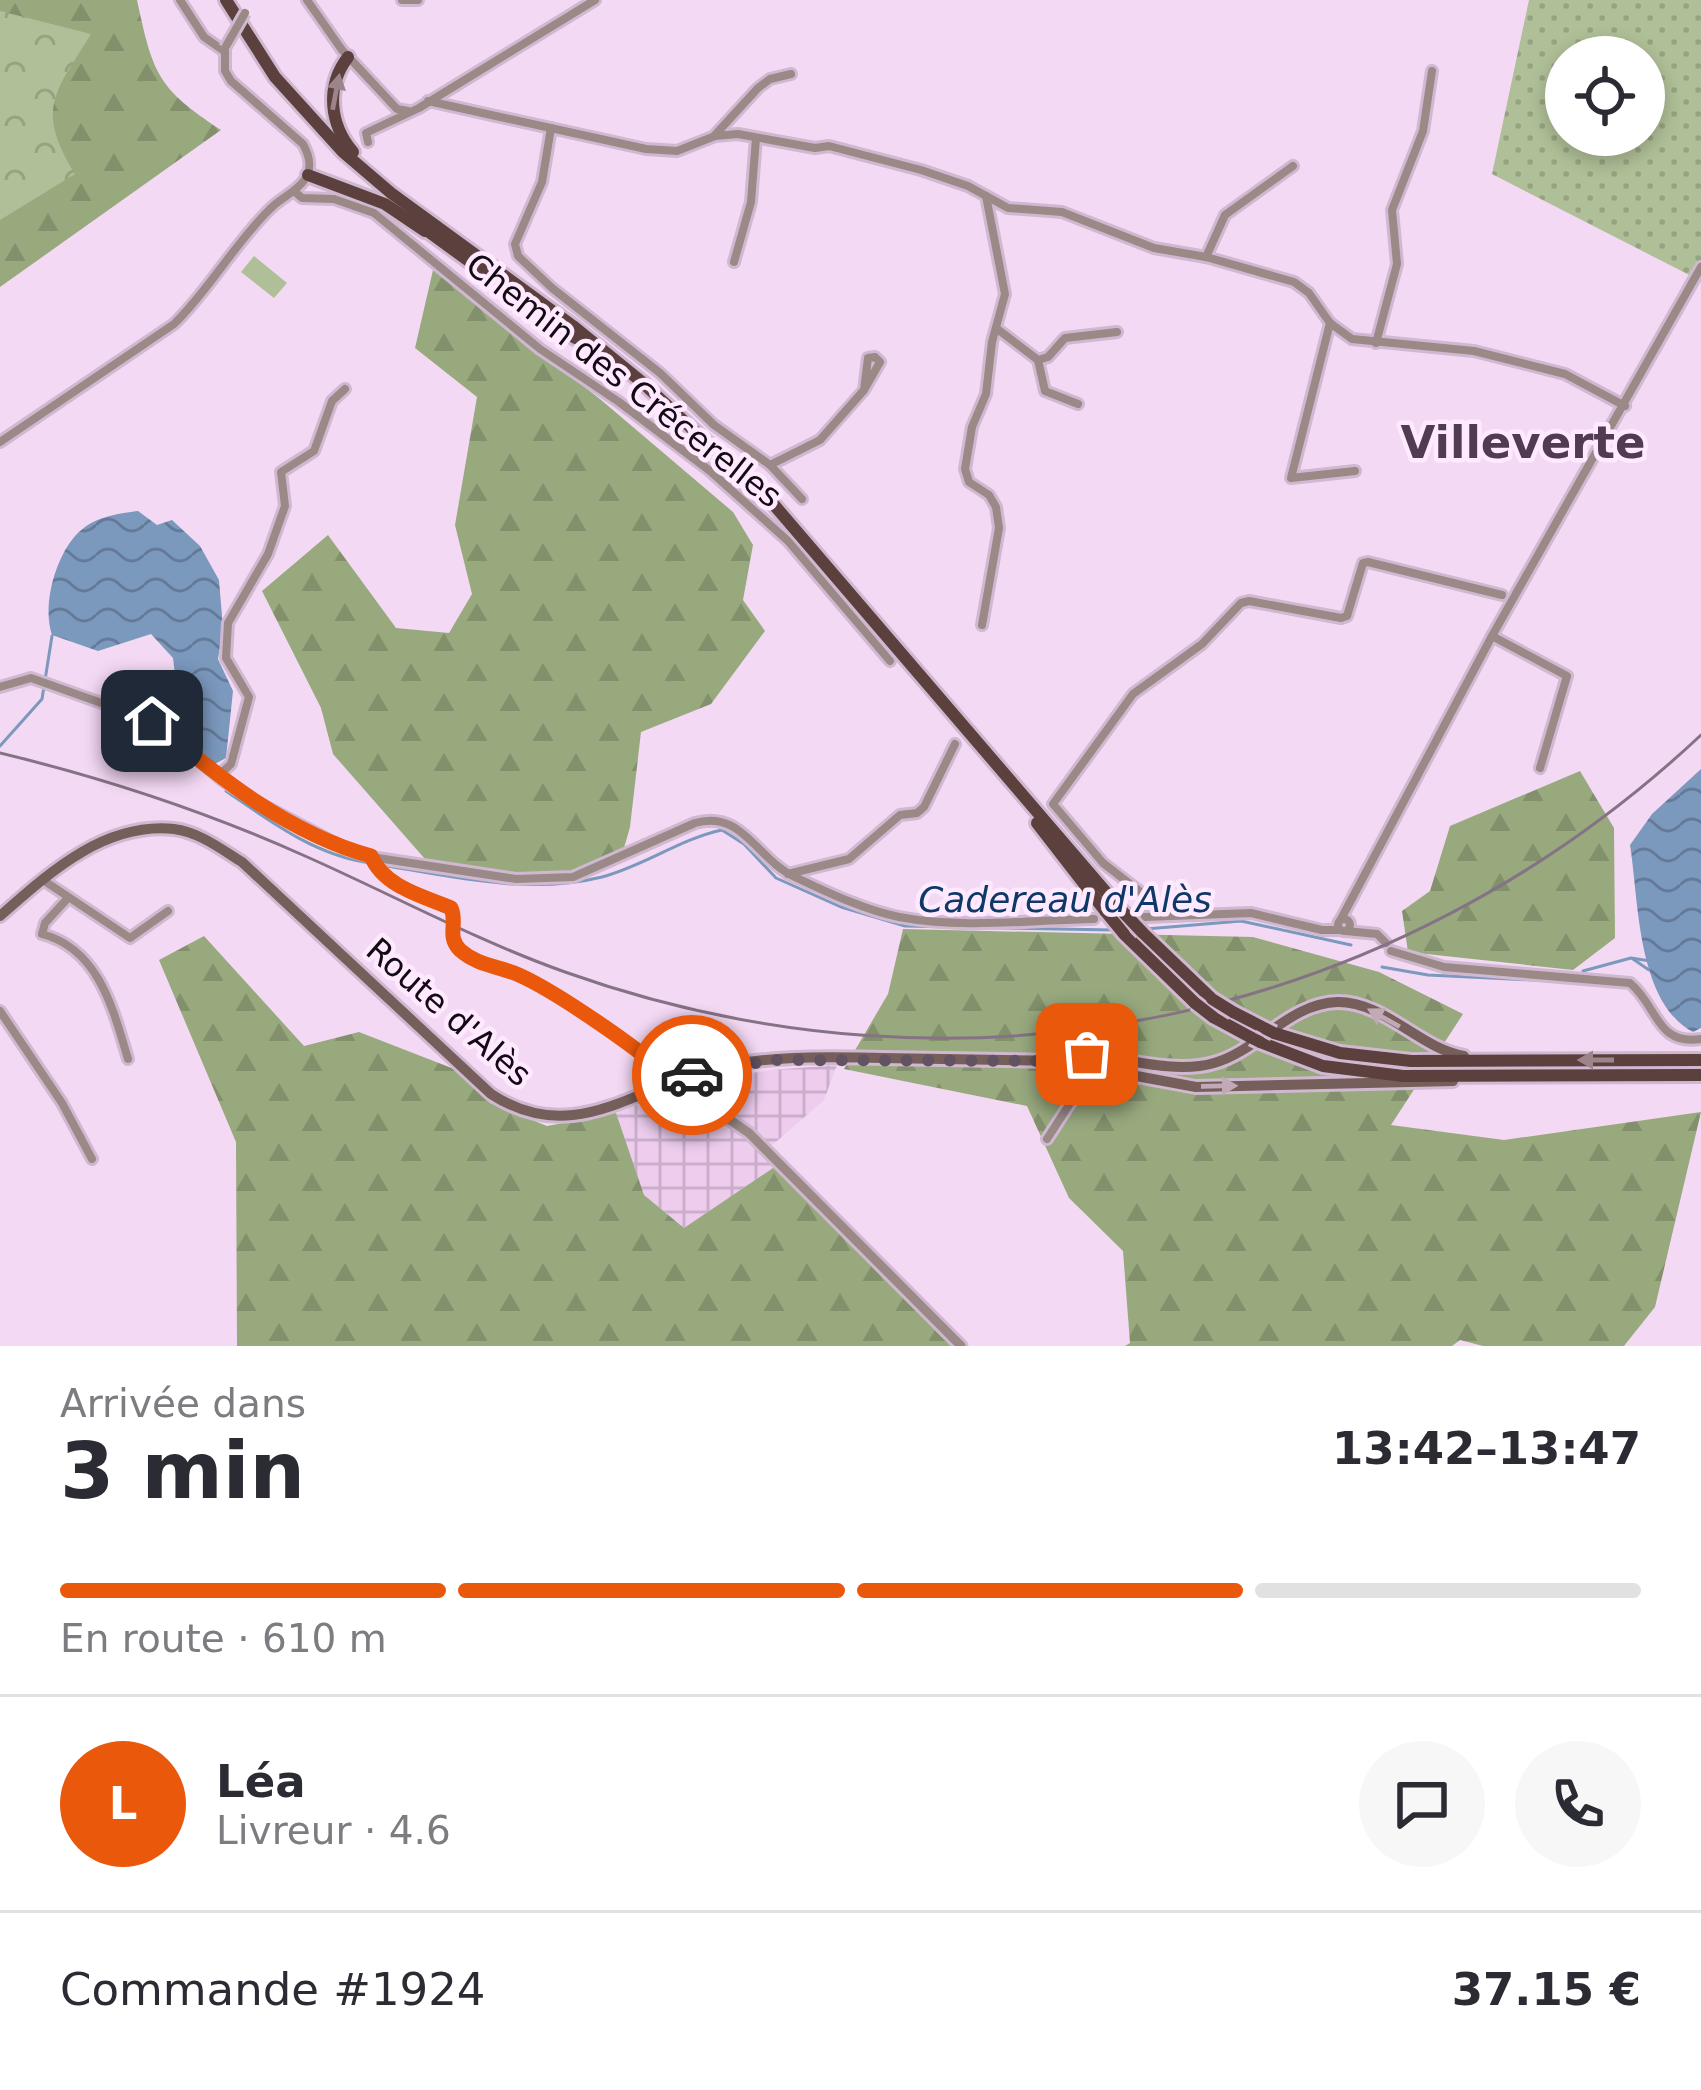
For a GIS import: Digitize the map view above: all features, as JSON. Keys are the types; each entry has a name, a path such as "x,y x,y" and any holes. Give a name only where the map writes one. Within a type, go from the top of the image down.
{"main road":[{"path":"222,0 294,101 343,152 391,193 573,326 721,453 789,521 1123,912 1181,973 1263,1036 1360,1056 1439,1062 1701,1060"},
{"path":"222,0 255,61 305,122 354,171 440,241"},
{"path":"348,57 340,70 333,118 346,145 391,193"},
{"path":"308,175 385,204 655,396"},
{"path":"1006,778 1100,916 1195,1004 1306,1061 1403,1076 1701,1075"},
{"name":"Route d'Alès","path":"0,916 69,859 117,834 174,829 205,838 242,862 491,1094 538,1116 587,1115 672,1080 772,1060 1066,1061 1086,1066"},
{"path":"1086,1066 1218,1063 1309,1009 1336,1002 1368,1008 1444,1051 1491,1061"},
{"path":"1086,1066 1094,1052 1104,1063 1196,1087 1425,1083 1505,1076"}],"street":[{"path":"180,0 204,37 225,50"},
{"path":"0,442 174,324 272,206 308,175 306,149 225,71 225,50 252,0"},
{"path":"307,0 348,57 397,109 409,111"},
{"path":"402,0 418,0"},
{"path":"567,0 574,12"},
{"path":"368,142 365,133 428,101 595,0"},
{"path":"1376,343 1397,264 1392,210 1423,131 1432,71"},
{"path":"715,136 758,88 791,74"},
{"path":"428,101 624,146 676,151 715,136 829,146 921,170 1008,208 1062,212 1154,248 1294,282 1310,293 1330,323 1352,339 1474,351 1522,367 1565,374 1625,406"},
{"path":"550,128 542,182 518,231 518,256 660,373 714,425 770,465 802,499"},
{"path":"734,262 752,202 756,138"},
{"path":"1206,257 1225,214 1293,166"},
{"name":"Chemin des Crécerelles","path":"294,191 302,199 334,199 374,213 540,349 710,471 788,542 890,661"},
{"path":"982,625 999,528 989,495 969,482 964,469 972,427 986,394 1005,294 986,196"},
{"path":"1343,923 1492,636 1701,267"},
{"path":"1330,323 1292,478 1355,471"},
{"path":"996,328 1038,361 1045,391 1078,404"},
{"path":"1038,361 1065,338 1117,332"},
{"path":"218,777 231,764 249,697 226,658 228,622 274,538 285,506 281,472 314,451 332,401 345,389"},
{"path":"770,465 820,440 864,390"},
{"path":"1170,916 1103,863 1053,806 1054,798 1133,694 1202,644 1241,603 1347,616 1363,563 1502,595"},
{"path":"1492,636 1567,676 1540,768"},
{"path":"0,687 31,678 152,721 218,777 255,801 371,856 516,879 573,878 695,823 715,819 739,829 788,874 896,916 950,922 1100,916"},
{"path":"788,874 849,859 900,815 917,813 955,744"},
{"path":"371,856 376,868 397,885 451,908 455,916 451,934 457,948 484,966 519,975 749,1133 961,1346"},
{"path":"44,880 130,938 168,911"},
{"path":"67,898 45,923 42,934 67,943 99,976 128,1059"},
{"path":"1145,917 1251,913 1343,923 1377,934 1389,947 1444,967 1630,983 1645,998 1665,1033 1685,1041 1701,1039"},
{"path":"0,1010 62,1103 92,1159"},
{"path":"1047,1139 1086,1066"}],"shaded area":[{"path":"837,1065 824,1100 769,1148 776,1166 684,1228 644,1195 616,1113 699,1082"}],"green space":[{"path":"0,0 137,0 161,77 183,102 221,130 0,287"},
{"path":"1529,0 1701,0 1701,281 1492,174"},
{"path":"0,11 91,34 54,101 56,133 75,174 0,220"},
{"path":"254,256 287,283 274,298 241,272"},
{"path":"433,270 600,399 733,512 753,545 743,600 765,631 711,704 641,732 624,848 573,873 514,876 425,859 333,754 321,708 262,591 328,535 396,628 449,633 472,594 455,525 477,397 415,348"},
{"path":"1580,771 1614,828 1615,938 1573,970 1408,952 1402,911 1430,891 1450,826"},
{"path":"903,929 1253,937 1379,972 1463,1014 1391,1125 1504,1140 1701,1112 1655,1307 1624,1346 1483,1346 1460,1340 1452,1346 1125,1346 1130,1343 1123,1251 1069,1198 1027,1106 844,1069 888,994"},
{"path":"204,936 304,1046 359,1032 467,1074 490,1103 547,1126 616,1113 644,1195 684,1228 776,1166 954,1346 237,1346 236,1142 159,960"}],"water":[{"path":"138,511 157,525 172,520 200,546 219,580 223,628 218,659 233,691 226,758 213,765 182,732 173,658 151,634 98,651 52,635 50,597 69,545 97,520"},
{"path":"1701,769 1701,1028 1693,1032 1675,1018 1651,975 1630,845 1652,814"}],"waterway":[{"name":"Cadereau d'Alès","path":"0,746 42,699 52,636"},
{"name":"Cadereau d'Alès","path":"226,791 312,845 370,863"},
{"name":"Cadereau d'Alès","path":"382,865 492,882 575,882 617,872 722,830 744,844 776,878 841,907 905,926 1113,930"},
{"name":"Cadereau d'Alès","path":"1146,929 1241,921 1351,945"},
{"name":"Cadereau d'Alès","path":"1583,971 1631,958 1650,961"},
{"name":"Cadereau d'Alès","path":"1633,959 1649,970"},
{"name":"Cadereau d'Alès","path":"1382,967 1428,975 1554,981"}],"railway":[{"path":"0,753 116,785 268,840 565,972 715,1014 867,1036 1018,1036 1167,1015 1311,974 1450,914 1580,834 1701,735"}],"way so far":[{"path":"692,1075 772,1060 1066,1061 1087,1054"}],"district":[{"name":"Villeverte","path":"1523,442"}],"route":[{"path":"152,721 222,780 255,801 348,850 371,856 376,868 397,885 451,908 455,916 451,934 457,948 484,966 519,975 672,1080 692,1075"}]}
